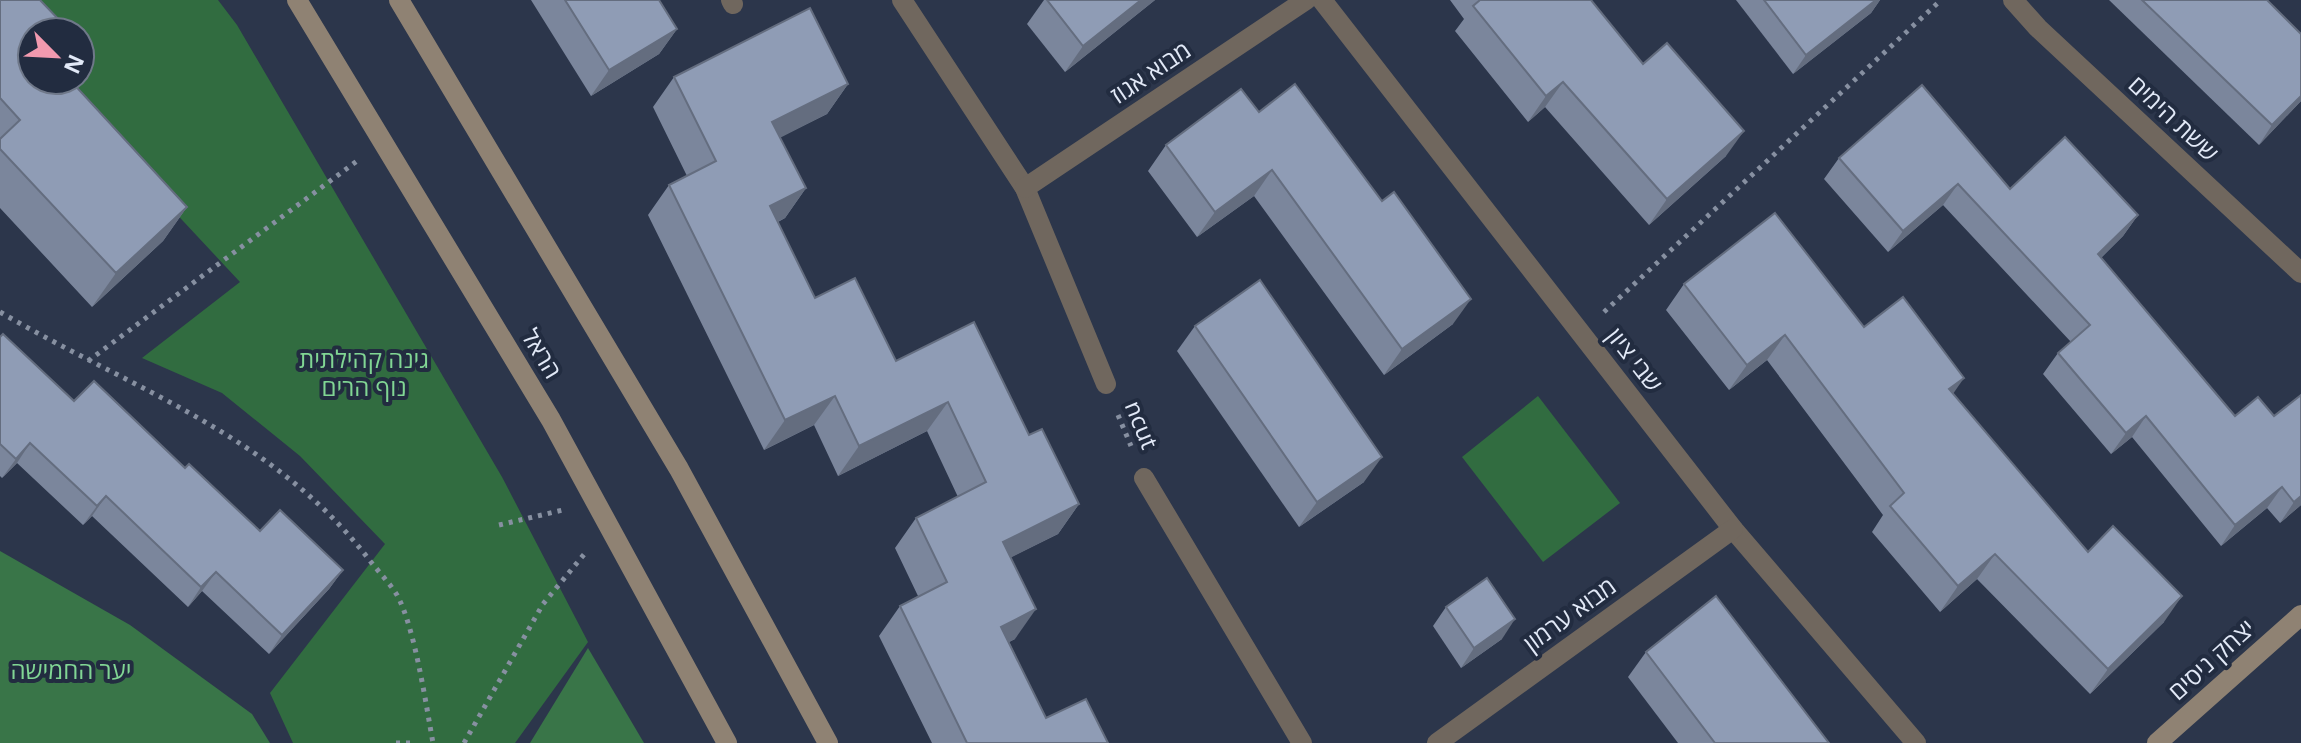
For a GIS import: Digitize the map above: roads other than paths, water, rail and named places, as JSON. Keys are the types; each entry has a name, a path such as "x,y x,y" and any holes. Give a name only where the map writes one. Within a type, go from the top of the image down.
{"main road":[{"name":"הראל","path":"297,0 551,420 727,743"},
{"path":"399,0 679,469 828,743"},
{"name":"יצחק ניסים","path":"2157,743 2301,615"}],"street":[{"path":"902,0 1025,188 1106,384"},
{"name":"מבוא אגוז","path":"1025,188 1306,0"},
{"name":"שבי ציון","path":"1322,0 1733,529 1916,743"},
{"name":"ששת הימים","path":"2013,0 2038,28 2301,273"},
{"path":"1144,478 1302,743"},
{"name":"מבוא ערמון","path":"1437,743 1733,529"}],"park label":[{"name":"גינה קהילתית נוף הרים","path":"364,374"},
{"name":"יער החמישה","path":"71,671"}]}
